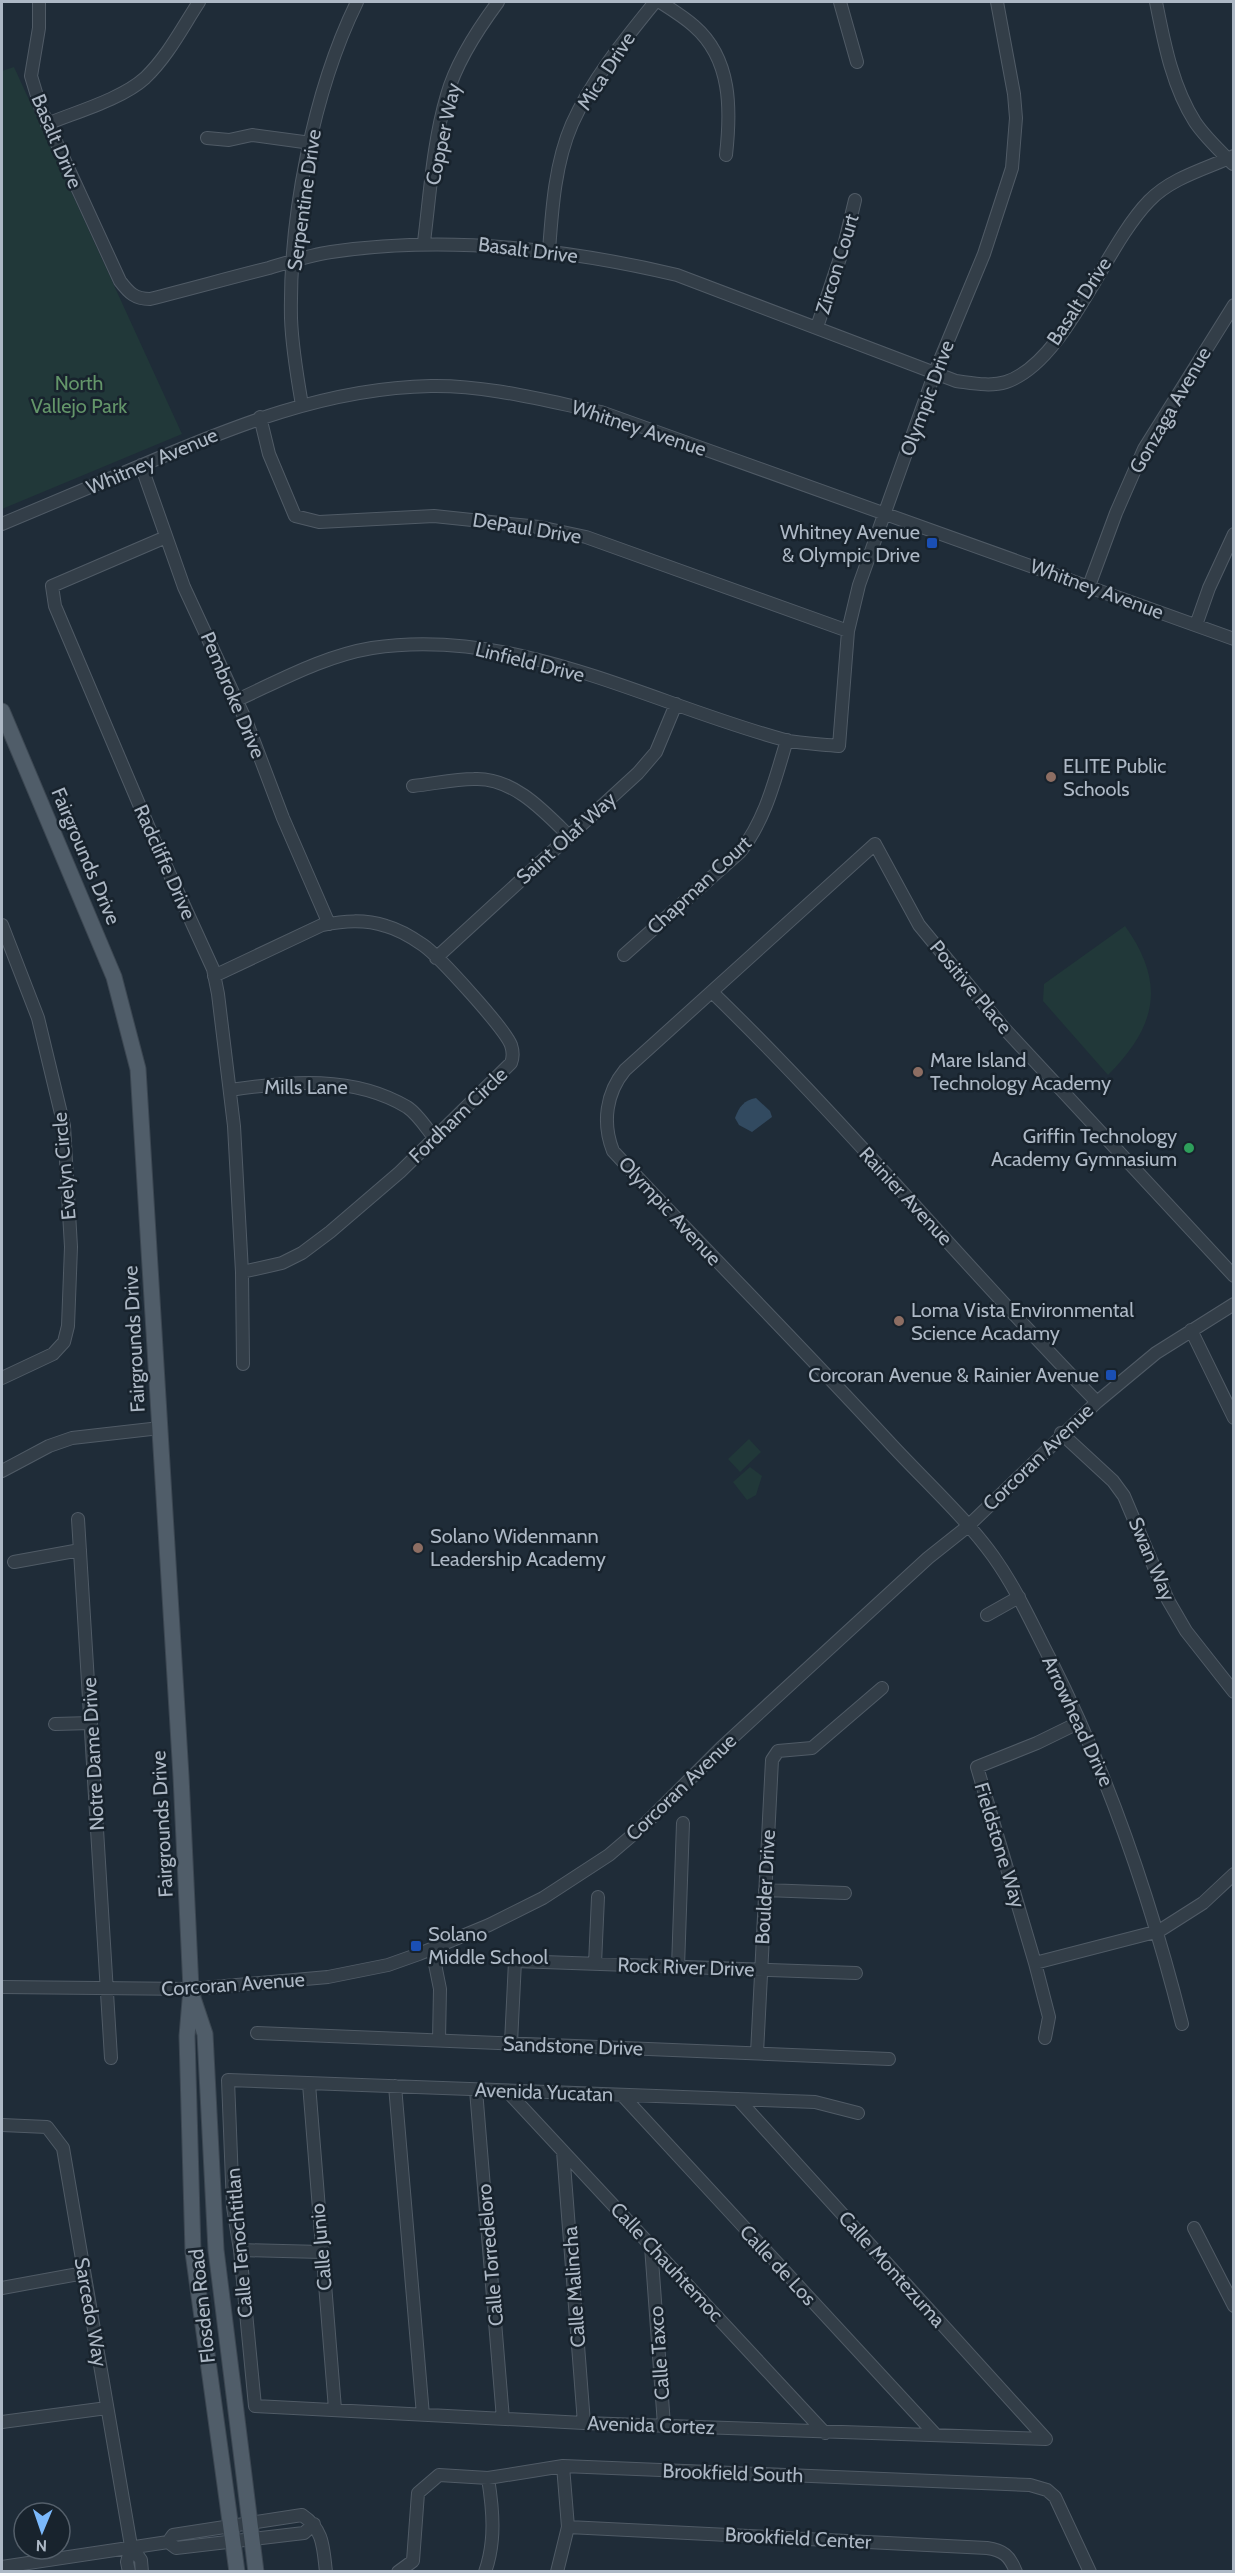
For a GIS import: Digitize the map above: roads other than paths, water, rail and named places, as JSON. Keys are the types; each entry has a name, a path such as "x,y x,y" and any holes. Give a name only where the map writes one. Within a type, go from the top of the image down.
{"main road":[{"name":"Fairgrounds Drive","path":"2,711 114,977 138,1070 181,1776 191,1989 187,2036"},
{"name":"Fairgrounds Drive","path":"191,1989 205,2034"},
{"name":"Flosden Road","path":"205,2034 216,2250 248,2522 256,2571"},
{"name":"Flosden Road","path":"187,2036 193,2252 237,2571"}],"street":[{"name":"Basalt Drive","path":"39,2 39,27 31,76 47,124 120,281 130,295 150,299 328,252 424,242 464,242 549,251 634,265 677,276 818,327 956,381 981,385 1005,382 1029,370 1047,351 1076,312 1126,228 1141,210 1169,184 1232,160"},
{"path":"47,124 111,97 143,80 166,54 199,2"},
{"name":"Serpentine Drive","path":"302,405 292,330 293,261 305,167 324,87 345,26 357,2"},
{"name":"Copper Way","path":"424,242 447,94 461,62 498,2"},
{"path":"657,2 694,26 712,46 723,72 730,112 726,155"},
{"name":"Mica Drive","path":"549,251 559,169 572,125 589,90 657,2"},
{"path":"840,2 857,62"},
{"name":"Olympic Drive","path":"788,740 840,746 848,631 859,585 935,372 984,254 1011,168 1016,118 1014,94 997,2"},
{"path":"1156,2 1167,54 1186,104 1196,123 1232,160"},
{"path":"207,138 229,140 252,135 311,143"},
{"name":"Zircon Court","path":"818,327 844,246 855,200"},
{"name":"Gonzaga Avenue","path":"1089,586 1116,513 1144,449 1233,305"},
{"name":"Whitney Avenue","path":"2,524 260,417 324,398 391,388 433,386 497,391 601,412 1233,639"},
{"name":"DePaul Drive","path":"260,417 269,454 294,516 319,522 434,516 539,527 586,537 848,631"},
{"name":"Pembroke Drive","path":"141,465 184,587 237,700 283,818 329,924"},
{"path":"1196,625 1209,588 1233,534"},
{"name":"Radcliffe Drive","path":"166,537 52,586 59,616 214,976 230,1090 242,1272 243,1364"},
{"name":"Linfield Drive","path":"237,700 323,660 372,648 438,644 472,646 530,657 788,740"},
{"name":"Saint Olaf Way","path":"436,958 638,773 656,752 676,704"},
{"name":"Chapman Court","path":"624,955 740,852 753,836 763,816 788,740"},
{"path":"413,786 476,778 499,782 543,810 568,835"},
{"name":"Olympic Avenue","path":"874,844 713,993 625,1070 614,1084 607,1121 608,1139 613,1151 826,1374 967,1527"},
{"name":"Positive Place","path":"874,844 919,925 1003,1027 1233,1276"},
{"name":"Fordham Circle","path":"214,976 329,924 361,921 388,926 423,945 436,958 501,1027 511,1045 513,1057 504,1071 400,1172 302,1253 282,1263 242,1272"},
{"name":"Evelyn Circle","path":"2,925 38,1018 61,1116 71,1247 68,1326 64,1342 53,1354 2,1378"},
{"name":"Rainier Avenue","path":"713,993 822,1104 872,1161 1072,1377 1097,1401"},
{"name":"Mills Lane","path":"230,1090 302,1083 365,1088 410,1108 435,1139"},
{"name":"Corcoran Avenue","path":"2,1987 191,1989 328,1977 388,1965 432,1949 489,1925 543,1898 609,1855 643,1826 721,1748 928,1558 967,1527 1061,1433 1097,1401 1156,1353 1233,1304"},
{"path":"1191,1330 1233,1418"},
{"path":"2,1471 49,1446 72,1438 160,1428"},
{"name":"Swan Way","path":"1061,1433 1113,1481 1124,1496 1168,1600 1186,1631 1233,1692"},
{"name":"Notre Dame Drive","path":"78,1519 111,2058"},
{"name":"Arrowhead Drive","path":"967,1527 992,1555 1019,1597 1105,1778 1159,1931 1182,2024"},
{"path":"14,1562 80,1550"},
{"path":"987,1615 1019,1597"},
{"name":"Boulder Drive","path":"757,2053 772,1760 778,1751 812,1748 882,1688"},
{"name":"Fieldstone Way","path":"1035,1963 976,1767 1037,1743 1080,1722"},
{"path":"55,1724 91,1723"},
{"path":"678,1967 683,1824"},
{"path":"1044,2038 1049,2017 1035,1963 1159,1931 1203,1902 1233,1874"},
{"path":"765,1890 845,1893"},
{"path":"595,1964 598,1897"},
{"path":"432,1949 440,1989 438,2040"},
{"name":"Rock River Drive","path":"511,2043 515,1961 856,1973"},
{"name":"Sandstone Drive","path":"257,2033 889,2059"},
{"name":"Avenida Yucatan","path":"228,2080 815,2102 858,2113"},
{"name":"Calle Tenochtitlan","path":"228,2080 233,2207 240,2250 255,2406"},
{"name":"Calle Junio","path":"309,2084 334,2409"},
{"path":"395,2086 423,2415"},
{"name":"Calle Torredeloro","path":"476,2090 503,2419"},
{"name":"Calle Chauhtemoc","path":"508,2092 825,2433"},
{"name":"Calle de Los","path":"622,2095 935,2434"},
{"name":"Calle Montezuma","path":"738,2099 1046,2439"},
{"name":"Sarcedo Way","path":"2,2125 47,2127 63,2148 131,2546 129,2571"},
{"name":"Calle Malincha","path":"563,2151 584,2423"},
{"path":"1194,2228 1233,2306"},
{"name":"Calle Taxco","path":"651,2246 664,2425"},
{"path":"240,2250 322,2252"},
{"path":"2,2288 84,2273"},
{"name":"Avenida Cortez","path":"255,2406 584,2423 1046,2439"},
{"path":"2,2422 107,2408"},
{"path":"557,2571 568,2527 563,2466"},
{"name":"Brookfield South","path":"398,2571 413,2561 418,2493 439,2475 488,2478 563,2466 1030,2485 1047,2490 1055,2497 1090,2571"},
{"path":"485,2571 491,2554 493,2512 488,2478"},
{"path":"2,2567 168,2541 173,2535 302,2515 314,2524 321,2539 327,2571"},
{"path":"168,2541 176,2548 251,2540 304,2533 314,2524"},
{"name":"Brookfield Center","path":"568,2527 998,2549 1008,2555 1016,2571"},
{"name":"Sarcedo Way","path":"131,2546 141,2560 142,2571"}],"water":[{"path":"756,1098 770,1111 772,1117 752,1132 739,1125 735,1118 742,1105"}],"place":[{"name":"Whitney Avenue & Olympic Drive","path":"932,543"},
{"name":"ELITE Public Schools","path":"1051,777"},
{"name":"Mare Island Technology Academy","path":"918,1072"},
{"name":"Griffin Technology Academy Gymnasium","path":"1189,1148"},
{"name":"Loma Vista Environmental Science Acadamy","path":"899,1321"},
{"name":"Corcoran Avenue & Rainier Avenue","path":"1111,1375"},
{"name":"Solano Widenmann Leadership Academy","path":"418,1548"},
{"name":"Solano Middle School","path":"416,1946"}],"park label":[{"name":"North Vallejo Park","path":"79,394"}]}
